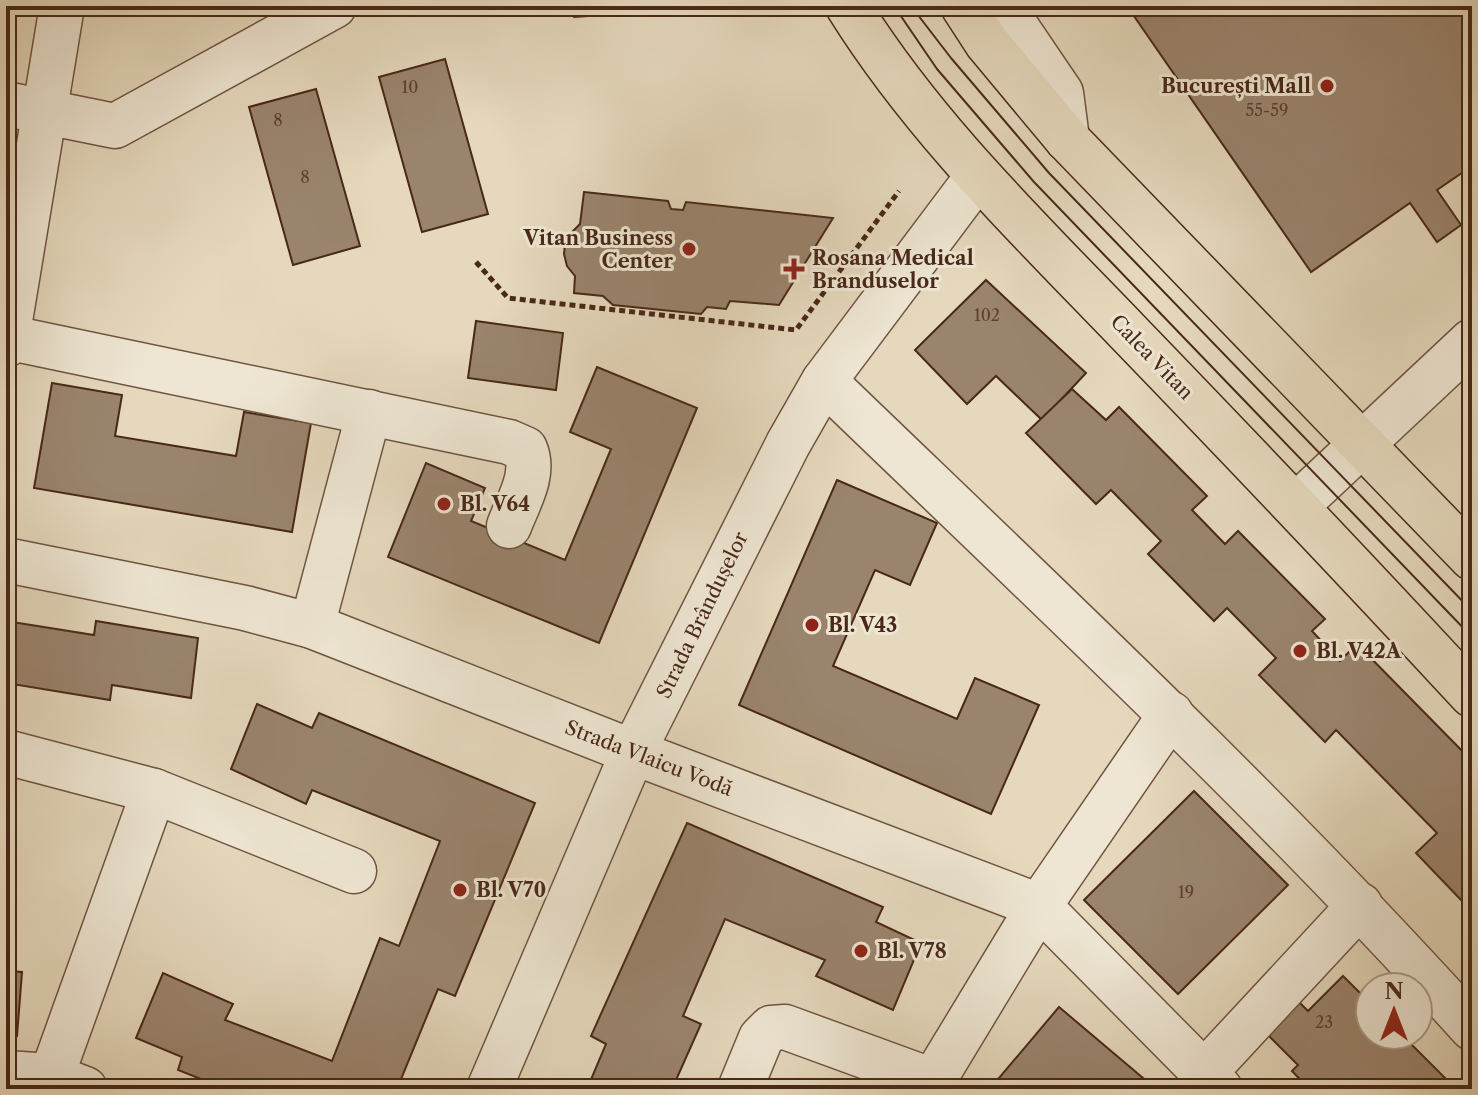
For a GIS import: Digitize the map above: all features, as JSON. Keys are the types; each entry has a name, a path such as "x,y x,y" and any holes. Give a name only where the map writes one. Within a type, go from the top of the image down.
{"main road":[{"name":"Calea Vitan","path":"848,6 915,101 978,176 1296,506 1472,695"},
{"path":"963,6 987,43 1067,139 1472,558"}],"street":[{"path":"62,6 25,108 6,340 509,442 525,449 529,460 529,472 509,526"},
{"path":"25,108 115,126 334,6"},
{"path":"1002,6 1061,93 1067,139"},
{"name":"Strada Brândușelor","path":"489,1089 633,752 788,444 824,381 978,176"},
{"path":"1296,506 1472,341"},
{"path":"824,381 1171,714 1360,905 1472,1028"},
{"path":"312,626 369,412"},
{"name":"Strada Vlaicu Vodă","path":"6,560 245,608 312,626 1039,906 1212,1081"},
{"path":"740,1089 761,1038 771,1028 785,1027 937,1085 1039,906 1171,714"},
{"path":"6,752 154,791 354,871"},
{"path":"6,1073 61,1085 154,791"},
{"path":"1212,1081 1360,905"}],"path":[{"path":"476,262 508,298 796,330 899,191"}],"building":[{"path":"568,6 657,6 660,11 574,17"},
{"name":"București Mall","path":"1127,6 1472,6 1472,166 1437,190 1461,225 1437,242 1410,203 1311,272"},
{"path":"445,59 488,214 422,232 379,77"},
{"path":"316,89 360,246 293,265 249,107"},
{"name":"Vitan Business Center","path":"584,192 668,201 671,209 683,210 686,202 833,218 779,305 730,301 726,309 707,307 701,314 613,305 603,296 574,293 575,276 567,266 565,244 580,224"},
{"path":"986,280 1086,373 1042,420 996,376 967,404 915,350"},
{"path":"476,321 563,333 556,390 468,378"},
{"name":"Bl. V64","path":"597,367 697,408 599,643 388,557 426,463 485,488 471,521 565,560 611,449 570,432"},
{"path":"52,383 122,395 115,436 236,456 244,412 311,423 292,532 34,488"},
{"name":"Bl. V42A","path":"1072,389 1106,420 1119,407 1207,496 1192,510 1225,544 1238,531 1325,619 1312,631 1340,661 1357,644 1472,761 1472,891 1462,901 1416,853 1437,833 1336,730 1325,742 1259,675 1276,658 1227,608 1214,621 1148,554 1161,541 1111,490 1096,504 1026,433"},
{"name":"Bl. V43","path":"837,480 937,523 910,585 875,570 833,666 957,719 975,678 1039,705 991,814 739,705"},
{"path":"6,621 94,635 96,621 198,638 191,698 112,685 110,700 6,683"},
{"name":"Bl. V70","path":"257,704 312,728 319,713 535,803 455,996 438,989 397,1089 226,1089 178,1070 182,1057 136,1038 163,973 233,1004 225,1020 332,1061 380,938 399,946 440,841 312,790 306,804 231,769"},
{"path":"1194,791 1288,885 1178,994 1084,900"},
{"name":"Bl. V78","path":"687,823 883,907 876,922 921,943 893,1010 816,976 825,960 725,919 683,1016 701,1024 672,1089 587,1089 606,1044 591,1036"},
{"path":"6,971 22,972 17,1036 6,1036"},
{"path":"1343,976 1354,987 1354,1051 1418,1051 1456,1089 1309,1089 1292,1071 1298,1065 1267,1034 1299,1002 1308,1011"},
{"path":"1059,1007 1156,1089 1000,1089 994,1084"}],"tram line":[{"path":"894,6 937,69 1034,182 1472,637"},
{"path":"911,6 1049,173 1472,611"}],"place":[{"name":"București Mall","path":"1327,86"},
{"name":"Vitan Business Center","path":"689,249"},
{"name":"Rosana Medical Branduselor","path":"794,269"},
{"name":"Bl. V64","path":"444,504"},
{"name":"Bl. V43","path":"812,625"},
{"name":"Bl. V42A","path":"1300,651"},
{"name":"Bl. V70","path":"460,890"},
{"name":"Bl. V78","path":"861,951"}]}
